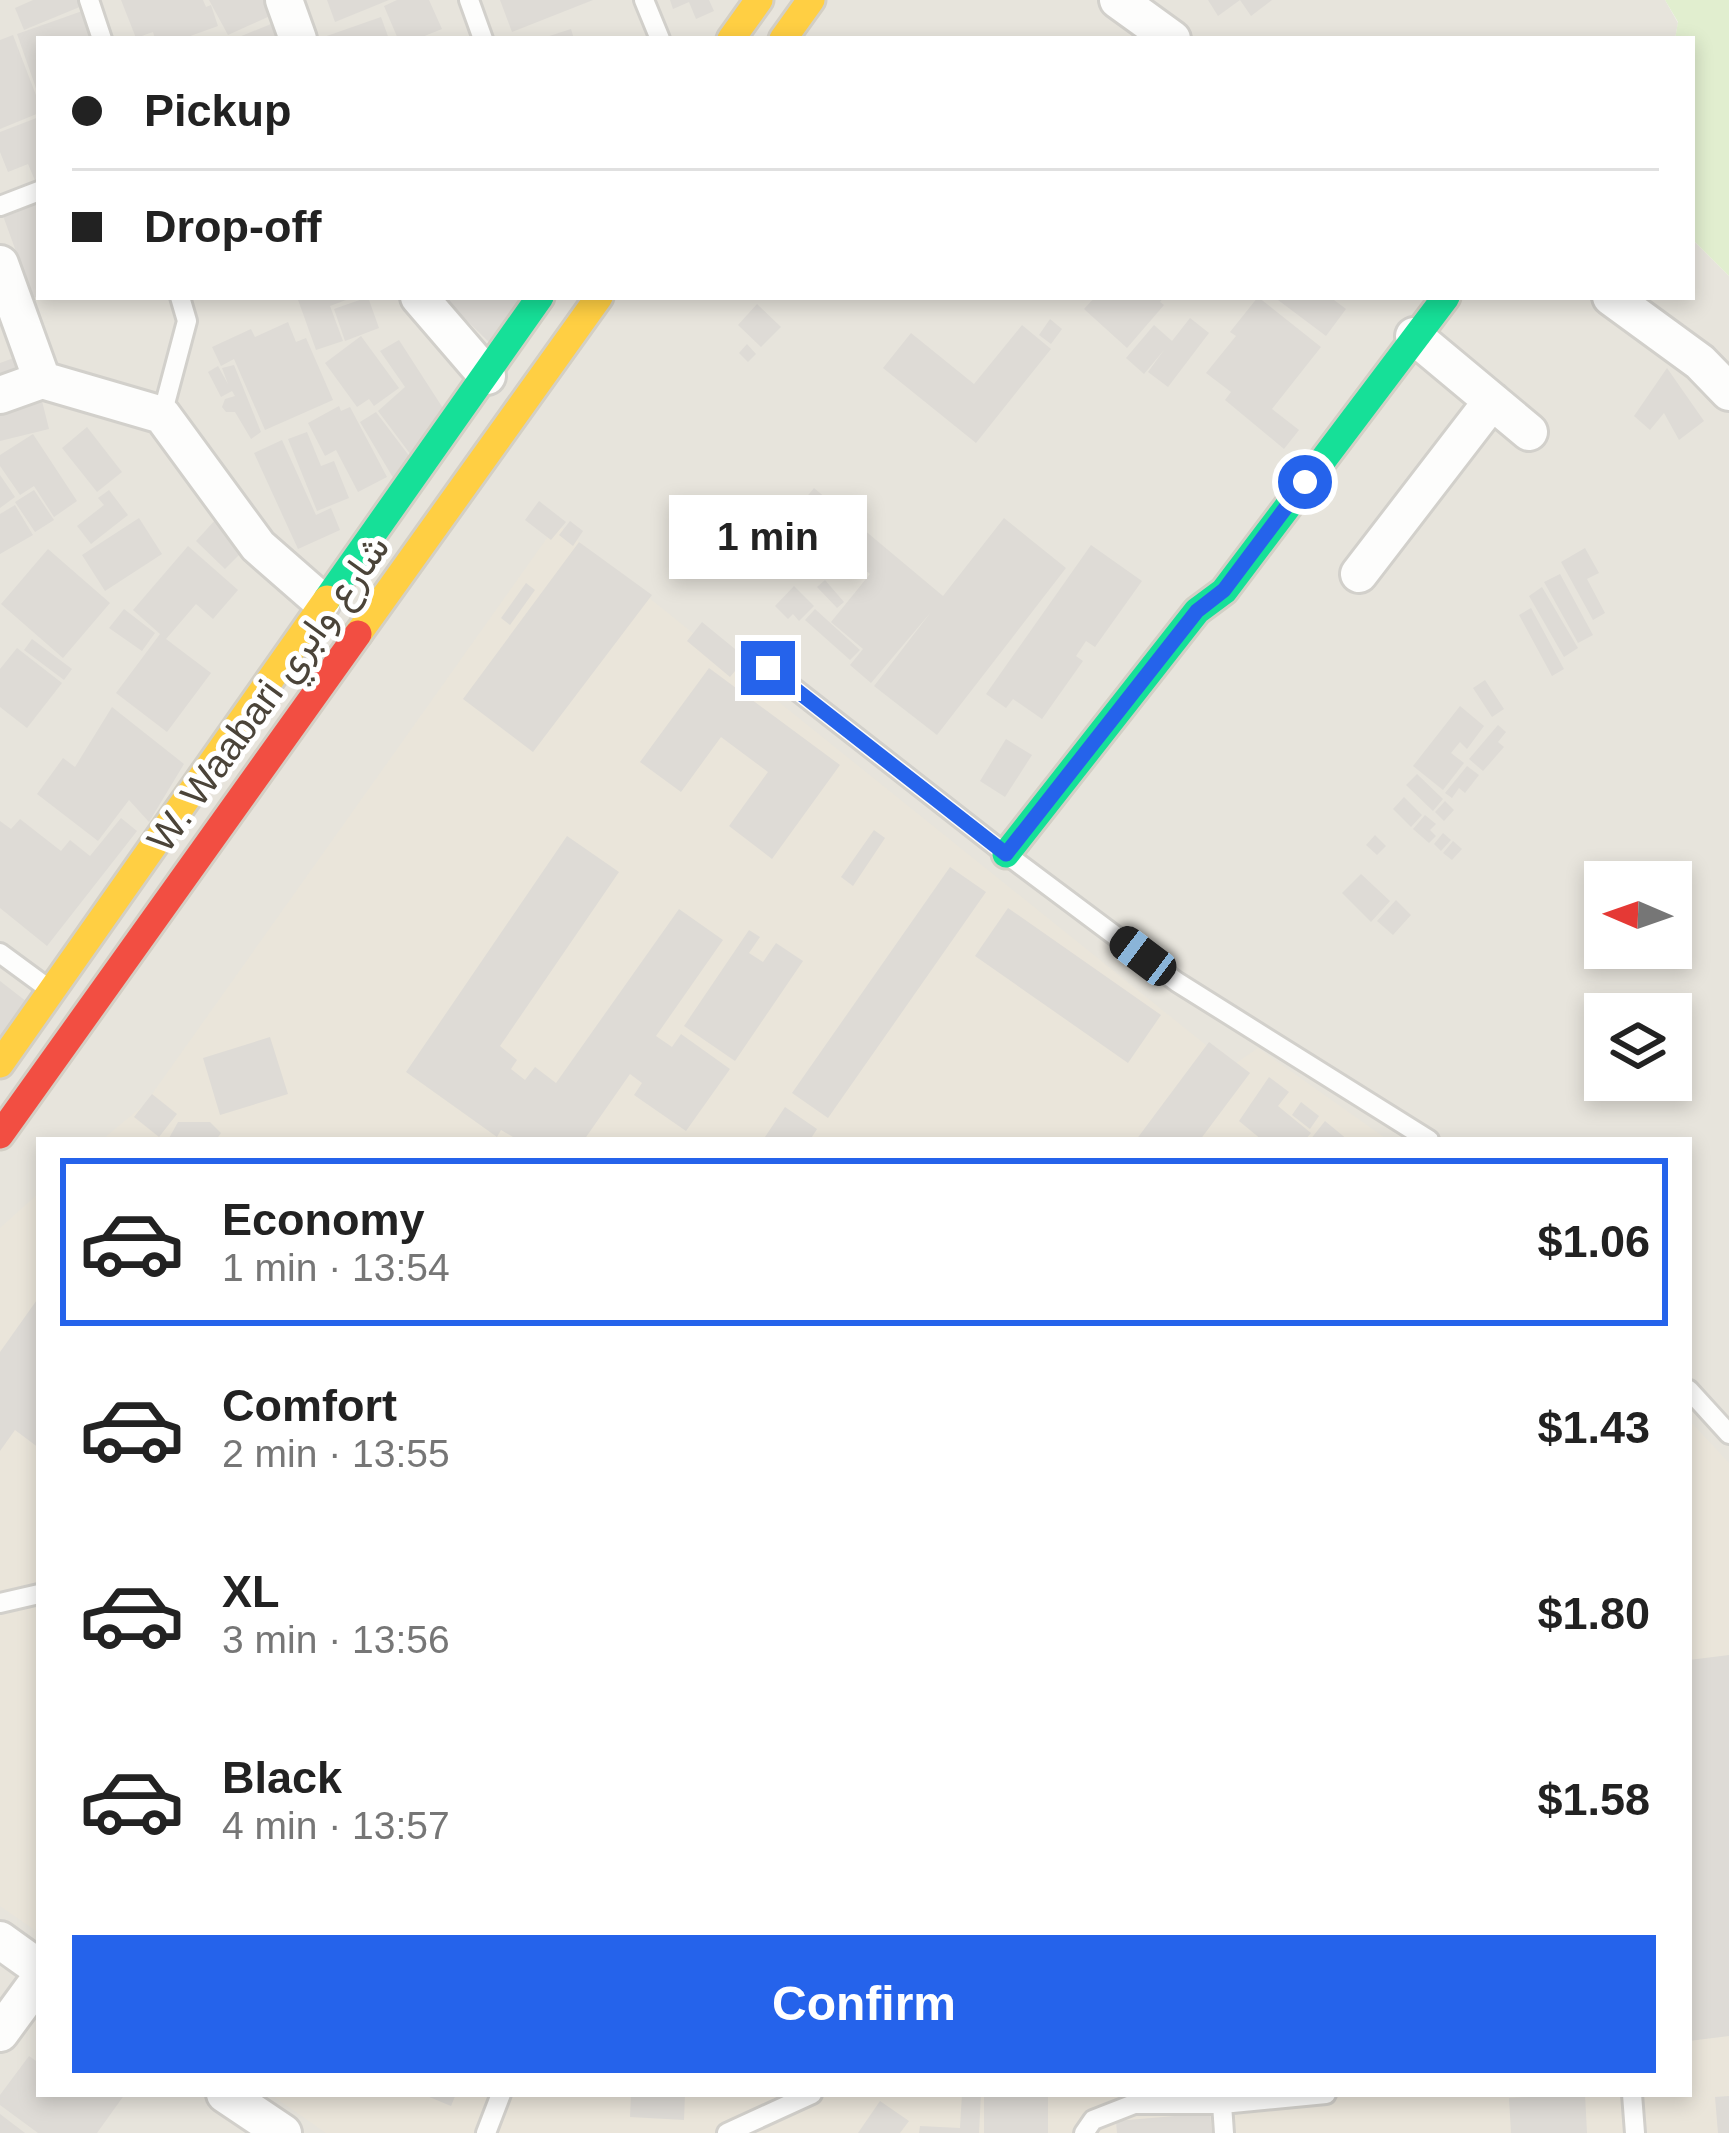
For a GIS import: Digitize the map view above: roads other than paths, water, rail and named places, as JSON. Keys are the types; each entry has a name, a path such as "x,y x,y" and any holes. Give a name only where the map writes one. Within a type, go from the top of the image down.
{"main road":[{"path":"733,36 759,0"},
{"path":"785,36 811,0"},
{"name":"W. Waabari شارع وابري","path":"0,1064 538,300"},
{"name":"W. Waabari شارع وابري","path":"0,1135 597,300"},
{"path":"1006,854 1197,611 1224,590 1444,300"}],"street":[{"path":"284,0 297,36"},
{"path":"1118,0 1168,36"},
{"path":"0,264 42,380"},
{"path":"422,300 487,376"},
{"path":"1615,300 1700,362 1729,392"},
{"path":"1414,336 1529,432"},
{"path":"0,395 42,380 162,415 258,546 322,602"},
{"path":"1359,574 1492,401"},
{"path":"0,1940 36,1966"},
{"path":"0,2033 36,1985"},
{"path":"229,2097 283,2133"}],"lane":[{"path":"89,0 101,36"},
{"path":"469,0 482,36"},
{"path":"644,0 659,36"},
{"path":"0,206 36,192"},
{"path":"162,415 187,321 181,300"},
{"path":"768,668 1177,982 1424,1137"},
{"path":"0,953 53,992"},
{"path":"1692,1393 1729,1434"},
{"path":"0,1603 36,1595"},
{"path":"486,2133 499,2097"},
{"path":"728,2133 806,2097"},
{"path":"1084,2133 1093,2120 1135,2099 1222,2104 1295,2097"},
{"path":"1632,2097 1635,2133"},
{"path":"1222,2104 1225,2133"}]}
